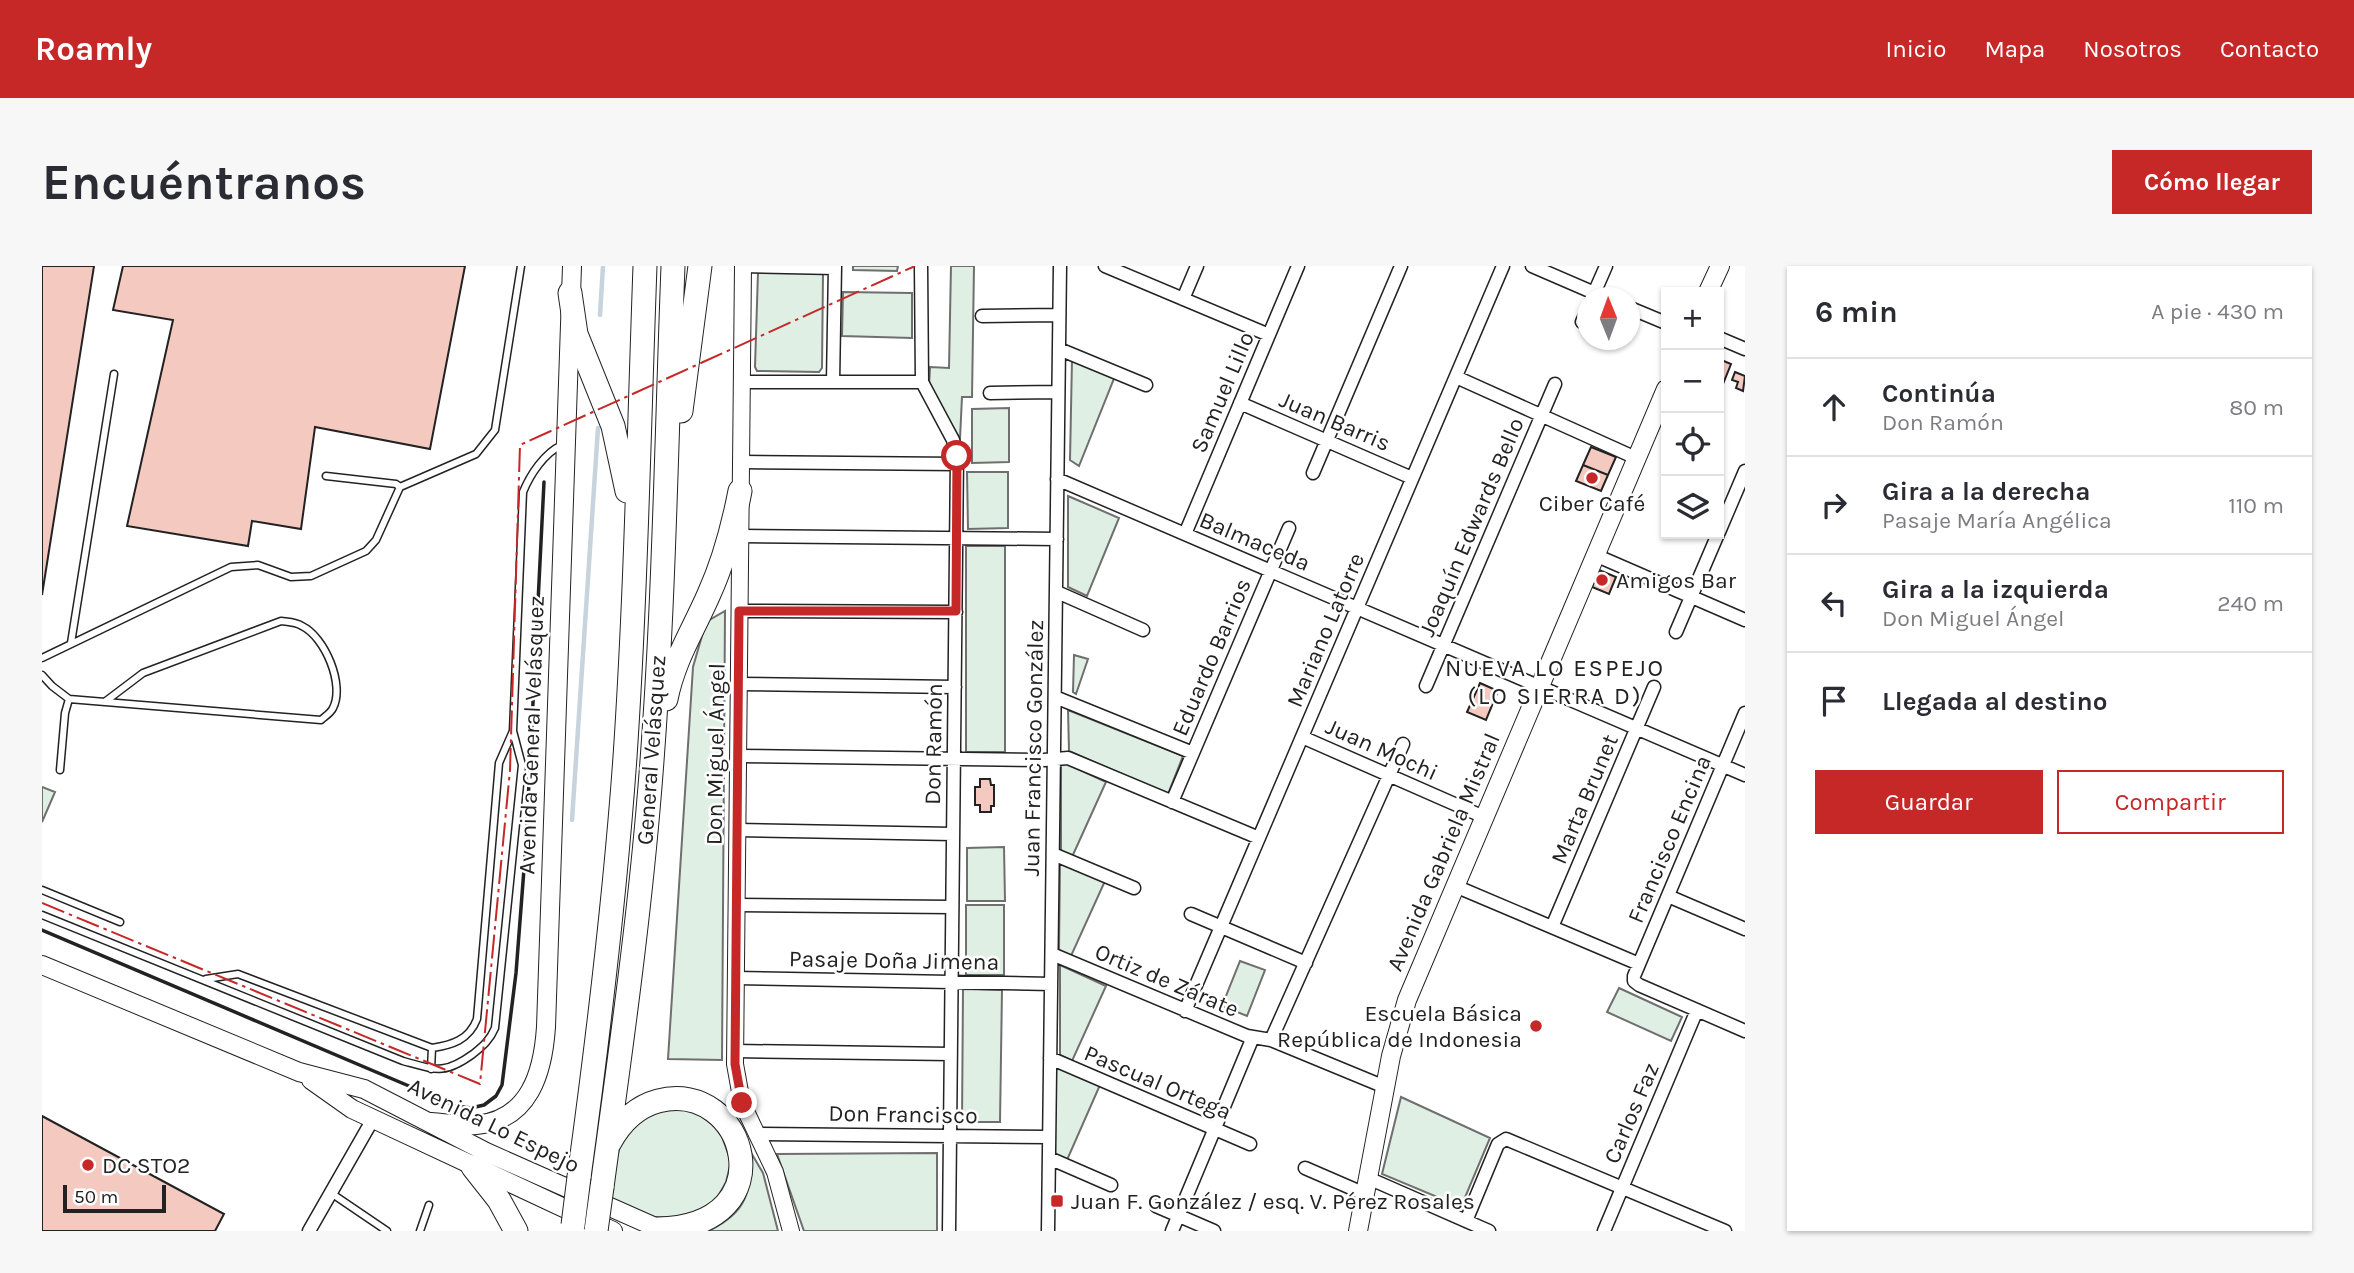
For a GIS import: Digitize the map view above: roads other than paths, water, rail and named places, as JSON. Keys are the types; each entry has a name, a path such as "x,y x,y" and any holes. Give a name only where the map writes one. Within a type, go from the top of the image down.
{"highway":[{"name":"General Velásquez","path":"572,1228 613,899 626,731 645,266"},
{"name":"General Velásquez","path":"596,1231 630,985 648,810 658,665 673,266"},
{"path":"665,497 681,411 700,266"},
{"path":"570,293 576,334 618,440 635,538"},
{"path":"648,810 661,722 673,671 723,561 740,491"},
{"path":"607,1151 624,1121 642,1107 662,1100 673,1098 694,1101 713,1111 729,1126 738,1144 741,1162 736,1189 726,1205 713,1217 694,1224 661,1230"},
{"path":"473,1167 499,1200 516,1231"}],"main road":[{"name":"Avenida General Velásquez","path":"431,1122 474,1125 498,1119 509,1113 532,1089 542,1060 547,1027 572,266"},
{"path":"1710,287 1720,266"},
{"name":"Avenida Gabriela Mistral","path":"1358,1231 1395,1038 1407,1000 1661,400"},
{"name":"Avenida Lo Espejo","path":"45,966 299,1072 363,1089 486,1152 661,1230"},
{"name":"Avenida Lo Espejo","path":"299,1072 352,1109 613,1231"}],"street":[{"path":"743,266 835,267 833,382"},
{"name":"Don Miguel Ángel","path":"743,266 735,1051 738,1088 748,1117 779,1183 791,1231"},
{"name":"Don Ramón","path":"921,266 922,382 953,440 957,464 949,1231"},
{"name":"Juan Francisco González","path":"1048,1231 1060,266"},
{"path":"1105,266 1269,335"},
{"path":"1183,299 1197,266"},
{"name":"Samuel Lillo","path":"1185,534 1297,266"},
{"path":"1313,473 1401,266"},
{"name":"Mariano Latorre","path":"1185,1011 1503,266"},
{"path":"1532,266 1578,287"},
{"path":"1600,287 1606,266"},
{"path":"1640,312 1661,321"},
{"path":"982,316 1059,315"},
{"path":"1724,340 1745,349"},
{"path":"1059,349 1146,385"},
{"path":"1456,377 1636,458"},
{"path":"742,382 922,382"},
{"name":"Joaquín Edwards Bello","path":"1426,686 1555,384"},
{"path":"990,393 1058,392"},
{"name":"Juan Barris","path":"1240,403 1412,478"},
{"path":"741,462 957,464"},
{"path":"1724,519 1745,471"},
{"name":"Balmaceda","path":"1058,479 1745,775"},
{"name":"Eduardo Barrios","path":"1172,802 1289,528"},
{"path":"740,536 1057,539"},
{"path":"1676,632 1715,539"},
{"path":"1595,555 1745,620"},
{"path":"1057,592 1143,630"},
{"path":"739,611 956,611"},
{"path":"738,684 955,687"},
{"name":"Marta Brunet","path":"1552,927 1654,687"},
{"path":"1055,697 1193,752"},
{"name":"Francisco Encina","path":"1697,1010 1639,985 1634,981 1634,976 1745,713"},
{"name":"Juan Mochi","path":"1302,737 1484,817"},
{"path":"1271,1040 1403,744"},
{"path":"738,756 1044,760 1068,758 1259,838"},
{"path":"737,830 953,834"},
{"path":"1053,854 1134,888"},
{"path":"1455,886 1639,964"},
{"path":"1668,896 1745,929"},
{"path":"736,905 953,907"},
{"path":"1191,914 1306,963"},
{"name":"Ortiz de Zárate","path":"1052,954 1185,1011 1253,1037 1271,1040 1385,1087"},
{"name":"Pasaje Doña Jimena","path":"735,978 1051,984"},
{"path":"1697,1010 1745,1031"},
{"name":"Carlos Faz","path":"1604,1231 1697,1010"},
{"path":"1172,1231 1253,1037"},
{"path":"735,1051 951,1054"},
{"name":"Pascual Ortega","path":"1050,1058 1250,1144"},
{"path":"309,1231 373,1119"},
{"name":"Don Francisco","path":"756,1134 1049,1137"},
{"path":"1466,1221 1499,1144 1503,1140 1509,1140 1726,1231"},
{"path":"1049,1158 1111,1185"},
{"path":"1305,1168 1366,1186 1489,1231"},
{"path":"1156,1206 1214,1231"}],"lane":[{"path":"42,658 231,567 258,565 291,577 311,576 366,551 376,540 400,487 476,454 495,430 521,266"},
{"path":"71,643 114,374"},
{"path":"42,915 403,1061 431,1069 449,1069 485,1044 495,1028 522,765 513,731 523,492 529,477 554,449 565,444"},
{"path":"326,476 396,484 400,487"},
{"path":"42,675 69,699 321,720 333,709 338,684 325,648 315,634 300,624 281,621 142,673 106,701"},
{"path":"60,770 65,713 69,699"},
{"path":"204,980 238,974 432,1048 460,1041 469,1033 477,1019 499,763 513,731"},
{"path":"42,890 120,922"},
{"path":"431,1069 432,1048"},
{"path":"331,1193 387,1231"},
{"path":"420,1231 429,1205"}],"waterway":[{"path":"600,315 603,266"},
{"path":"572,820 598,428"}],"place":[{"name":"Ciber Café","path":"1592,478"},
{"name":"Amigos Bar","path":"1602,580"},
{"name":"Escuela Básica República de Indonesia","path":"1536,1026"},
{"name":"DC STO2","path":"88,1165"},
{"name":"Juan F. González / esq. V. Pérez Rosales","path":"1057,1201"}],"district":[{"name":"NUEVA LO ESPEJO (LO SIERRA D)","path":"1555,682"}]}
